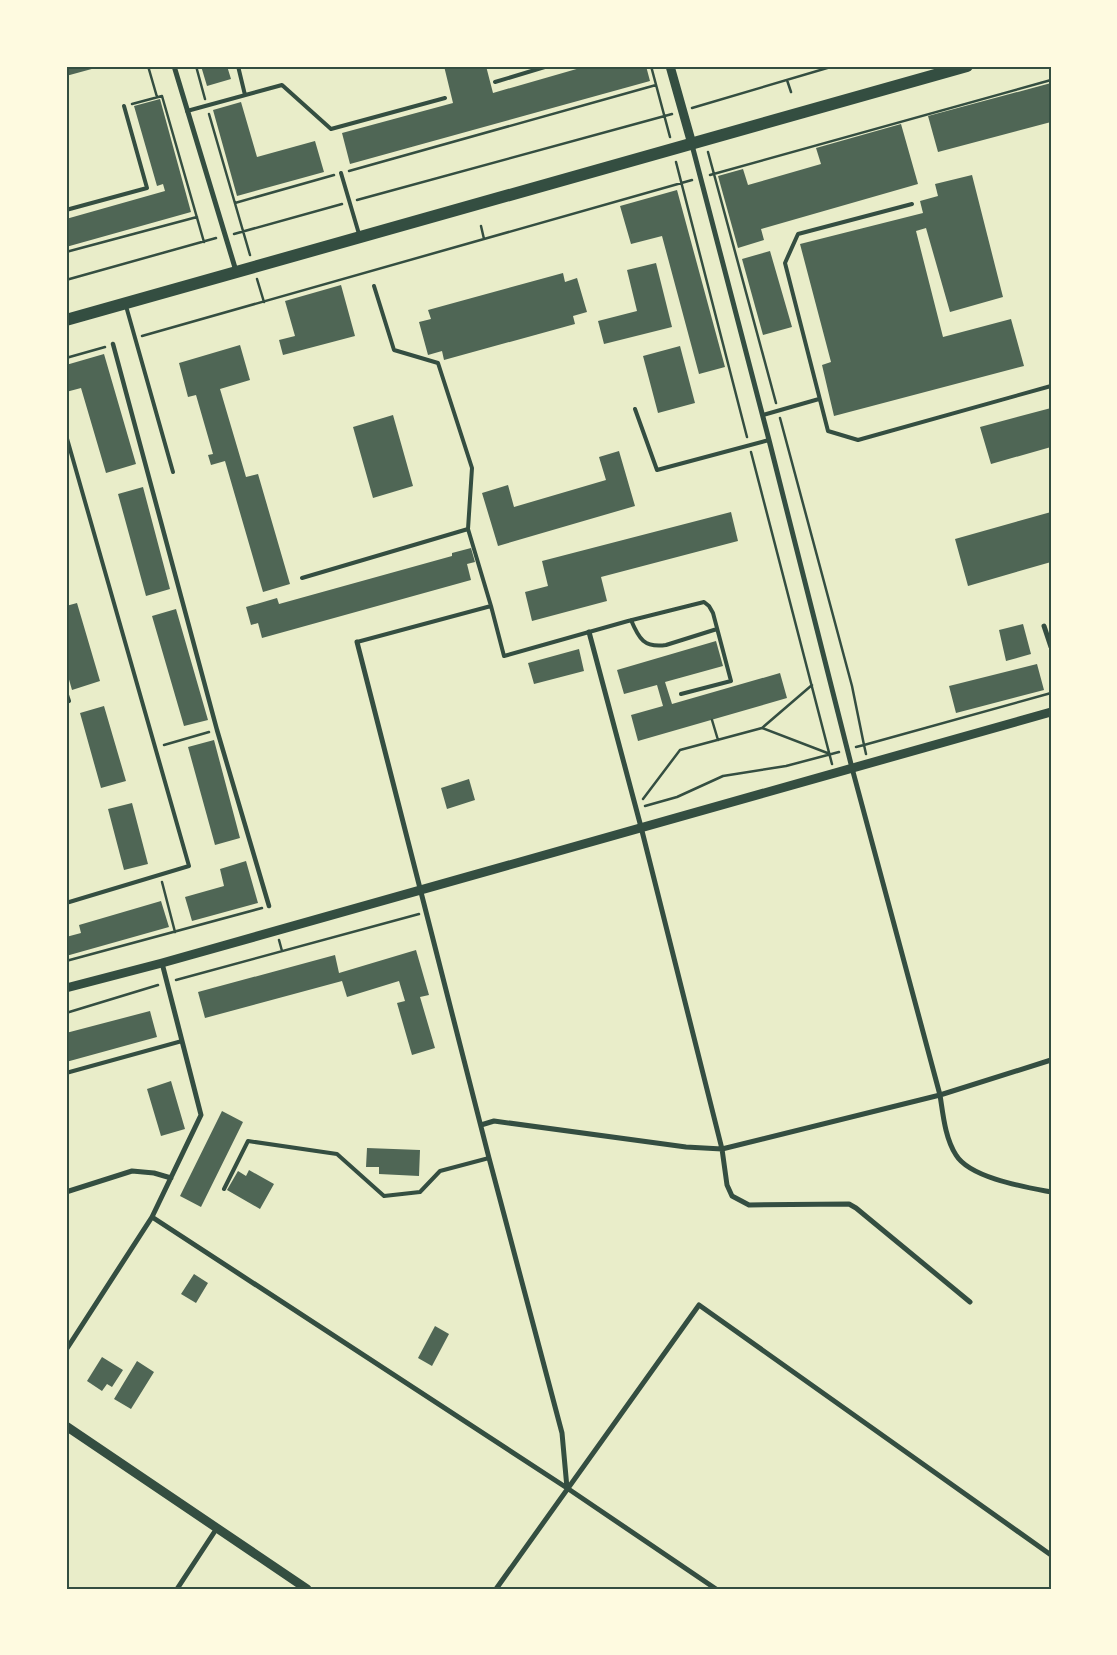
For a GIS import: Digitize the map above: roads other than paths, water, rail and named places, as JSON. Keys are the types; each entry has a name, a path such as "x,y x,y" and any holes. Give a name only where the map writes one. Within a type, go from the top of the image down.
{"main road":[{"path":"66,320 967,66"}],"street":[{"path":"174,66 236,271"},
{"path":"670,66 701,177 847,750 940,1095 951,1144 956,1156 975,1172 1019,1186 1051,1192"},
{"path":"113,344 217,730 269,906"},
{"path":"1044,626 1051,647"},
{"path":"589,632 641,827 722,1149 727,1185 732,1196 749,1205 849,1204 970,1302"},
{"path":"357,642 489,1158 562,1433 568,1488"},
{"path":"66,988 162,963 1051,712"},
{"path":"66,1350 152,1217 201,1115 162,963"},
{"path":"481,1124 494,1121 686,1147 722,1149 940,1095 1051,1060"},
{"path":"66,1192 132,1171 154,1173 171,1178"},
{"path":"152,1217 568,1488 716,1589"},
{"path":"496,1589 699,1305 1051,1555"},
{"path":"66,1426 307,1589"},
{"path":"177,1589 217,1528"}],"lane":[{"path":"238,66 246,95"},
{"path":"495,82 548,66"},
{"path":"187,111 282,85 332,129 445,98"},
{"path":"66,210 147,188 124,106"},
{"path":"341,173 359,236"},
{"path":"912,204 798,234 785,263 828,431 858,440 1051,386"},
{"path":"374,286 394,350 438,363 472,468 468,529 504,656 631,620 704,602 713,612 731,681 681,694"},
{"path":"125,304 173,472"},
{"path":"763,415 819,399"},
{"path":"635,409 657,470 769,440"},
{"path":"66,435 189,866 66,903"},
{"path":"302,578 468,529"},
{"path":"357,642 490,606"},
{"path":"631,620 642,641 658,646 718,629"},
{"path":"66,692 69,701 66,702"},
{"path":"66,1073 182,1041"},
{"path":"224,1189 248,1141 338,1154 384,1196 420,1192 440,1171 489,1158"}]}
